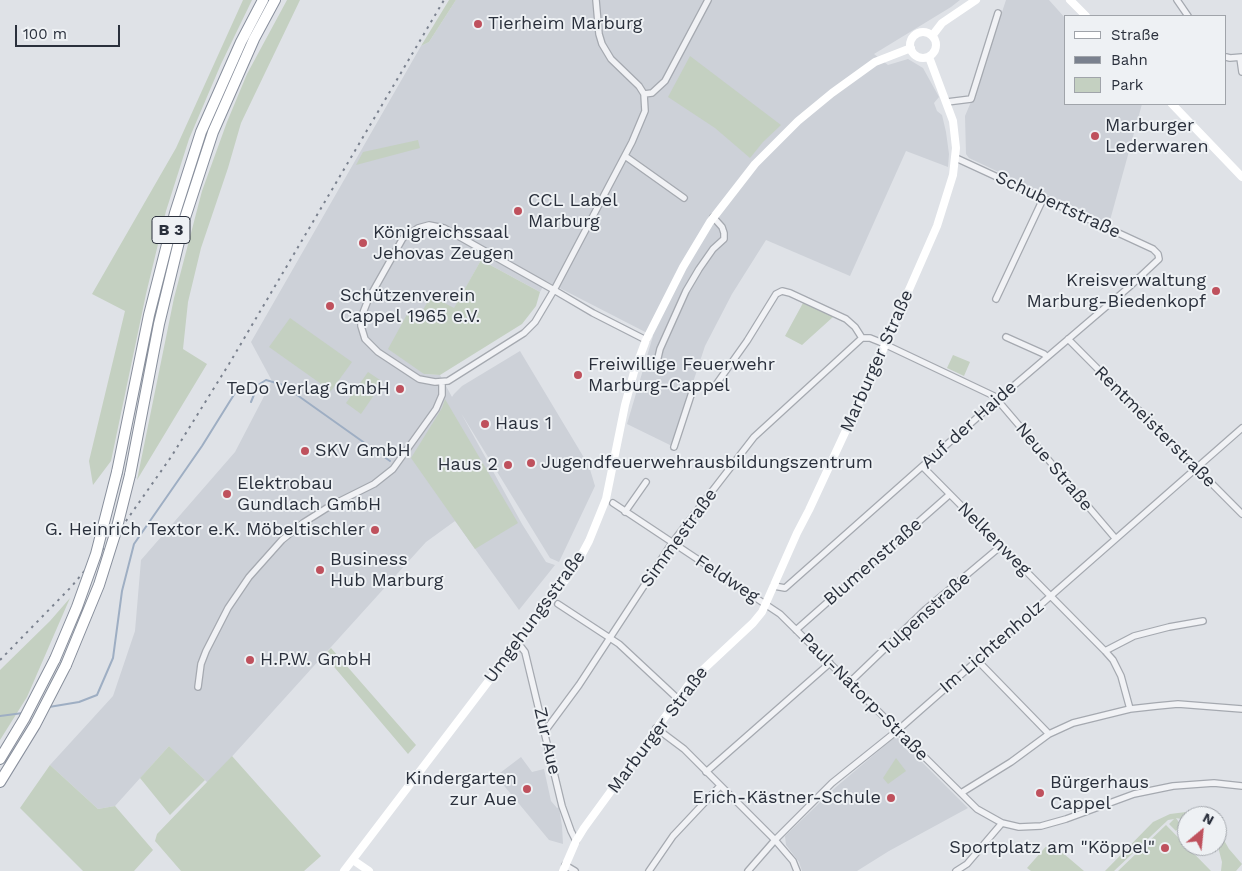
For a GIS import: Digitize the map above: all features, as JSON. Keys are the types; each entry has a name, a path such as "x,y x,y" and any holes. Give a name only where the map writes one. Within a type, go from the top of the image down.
{"highway":[{"name":"B 3","path":"0,759 37,695 55,659 77,607 96,554 117,472 149,315 175,213 201,132 241,42 263,0"},
{"name":"B 3","path":"0,782 52,695 99,585 116,531 130,475 159,324 184,221 213,132 254,40 275,0"}],"main road":[{"path":"932,36 942,22 976,0"},
{"path":"1070,0 1085,15"},
{"path":"925,32 932,36 936,48 929,57 917,56 911,48 911,42 917,34 925,32"},
{"name":"Umgehungsstraße","path":"344,871 575,567 590,541 606,500 634,372 646,340 683,267 713,218 755,164 798,121 875,62 905,48 911,48"},
{"name":"Marburger Straße","path":"564,868 576,840 692,680 757,619 766,604 786,556 809,510 884,344 942,214 954,175 956,158 953,121 929,57"},
{"path":"1173,105 1242,177"},
{"path":"353,860 369,871"}],"street":[{"path":"596,0 599,34 606,53 634,79 644,94 645,110 625,156 554,290 535,322 524,333 448,381 442,382 427,382 408,373 378,352 362,332 361,318 368,300 399,245 407,234 429,225 444,228 554,290 593,313 646,340"},
{"path":"644,94 652,93 665,80 708,0"},
{"path":"1177,0 1187,15"},
{"path":"947,102 970,99 998,13"},
{"path":"1227,57 1241,58 1242,72"},
{"path":"625,156 684,198"},
{"name":"Schubertstraße","path":"956,158 1153,249 1158,254"},
{"path":"996,299 1042,199"},
{"path":"657,362 660,350 686,291 713,249 724,239 722,227 713,218"},
{"name":"Auf der Haide","path":"774,586 785,588 997,400 1134,282 1159,259 1158,254"},
{"path":"674,447 689,395 694,386 714,386 747,342 776,294 782,291 846,319 855,327 862,338 870,338 884,344"},
{"path":"1006,337 1047,357"},
{"name":"Simmestraße","path":"545,731 579,685 672,543 754,438 862,338"},
{"name":"Rentmeisterstraße","path":"1068,339 1242,514"},
{"name":"Neue Straße","path":"884,344 988,392 997,400 1115,538"},
{"path":"198,687 201,664 214,635 236,596 258,567 282,540 303,523 330,506 374,484 393,469 436,409 442,395 442,382"},
{"name":"Im Lichtenholz","path":"748,871 775,840 832,783 898,730 1242,428"},
{"name":"Nelkenweg","path":"923,467 1113,660 1121,676 1130,709"},
{"path":"625,512 646,482"},
{"name":"Blumenstraße","path":"796,630 949,495"},
{"name":"Feldweg","path":"613,503 766,604"},
{"name":"Tulpenstraße","path":"850,682 926,609 1001,546"},
{"path":"558,604 610,638 678,699"},
{"name":"Paul-Natorp-Straße","path":"766,604 780,614 850,682 977,809 1002,824"},
{"path":"1105,651 1134,636 1203,621"},
{"name":"Zur Aue","path":"518,643 525,652 562,806 576,840"},
{"path":"977,660 1049,734"},
{"path":"706,772 830,663"},
{"path":"961,793 1011,762 1049,734 1073,723 1130,709 1178,704 1242,708"},
{"path":"656,728 684,749 775,840 793,861 797,871"},
{"path":"956,871 967,864 1002,824 1019,827 1041,826 1066,819 1134,794 1173,786 1214,783 1242,786"},
{"path":"649,871 677,832 720,786"},
{"path":"564,868 575,871"}],"shaded area":[{"path":"456,0 960,0 874,54 888,65 908,59 923,68 939,97 934,103 937,111 942,115 946,132 949,154 948,167 906,151 850,276 766,240 732,294 705,346 672,446 627,424 653,336 546,281 540,292 481,260 454,309 420,315 410,310 424,374 440,375 452,397 462,386 520,351 589,466 595,486 559,562 550,558 461,413 522,524 546,562 555,565 519,610 455,521 426,542 208,783 169,746 115,806 98,809 50,765 113,696 135,631 141,560 235,452 272,381 251,342 421,46 429,42"},
{"path":"1006,0 1049,0 1064,17 1064,105 1142,105 1109,224 969,158 966,154 965,116 976,90"},
{"name":"Erich-Kästner-Schule","path":"896,736 968,808 889,851 857,871 802,871 799,862 786,845 785,836 836,787"},
{"name":"Kindergarten zur Aue","path":"521,757 532,772 544,769 551,801 557,808 559,807 563,844 549,840 496,776"}],"green space":[{"path":"243,0 252,0 221,64 189,139 166,211 146,294 111,461 93,485 89,461 125,311 92,294 176,148"},
{"path":"287,0 300,0 241,123 201,248 188,302 183,349 207,364 137,480 174,298 202,191 247,74"},
{"path":"449,0 456,0 429,42 421,46"},
{"path":"690,56 781,125 750,158 715,128 668,97"},
{"path":"418,140 420,148 356,165 363,152"},
{"path":"481,260 540,292 536,306 522,324 440,375 424,374 388,349 410,309 420,315 431,296 454,308"},
{"path":"803,303 833,317 802,345 785,336"},
{"path":"290,318 352,362 331,391 269,347"},
{"path":"953,355 970,362 964,376 947,368"},
{"path":"368,372 383,382 361,414 346,403"},
{"path":"445,399 518,523 475,549 411,458 442,408"},
{"path":"70,598 27,697 0,740 0,670 50,621"},
{"path":"331,648 416,745 408,754 324,655"},
{"path":"169,746 205,780 170,815 140,778"},
{"path":"232,756 321,856 304,871 181,871 155,841 157,834"},
{"path":"896,758 906,771 888,784 883,778"},
{"path":"50,765 98,809 115,806 153,850 134,871 83,871 20,808"},
{"path":"1177,813 1176,831 1169,824 1174,819 1168,820 1114,871 1105,871 1153,822 1170,814"},
{"name":"Sportplatz am \"Köppel\"","path":"1166,825 1177,836 1177,856 1196,856 1211,871 1118,871"},
{"path":"1050,842 1084,871 1031,871 1027,868"},
{"path":"1227,846 1242,864 1236,871 1221,871 1220,856 1227,856"}],"waterway":[{"path":"251,402 258,385 266,380 283,385 390,461"},
{"path":"49,707 79,702 97,695 113,658 122,591 134,544 202,446 235,393"},
{"path":"0,716 23,713"}],"railway":[{"path":"0,660 72,586 126,521 171,457 229,364 444,0"}],"place":[{"name":"Tierheim Marburg","path":"478,24"},
{"name":"Marburger Lederwaren","path":"1095,136"},
{"name":"CCL Label Marburg","path":"518,211"},
{"name":"Königreichssaal Jehovas Zeugen","path":"363,243"},
{"name":"Kreisverwaltung Marburg-Biedenkopf","path":"1216,291"},
{"name":"Schützenverein Cappel 1965 e.V.","path":"330,306"},
{"name":"Freiwillige Feuerwehr Marburg-Cappel","path":"578,375"},
{"name":"TeDo Verlag GmbH","path":"400,389"},
{"name":"Haus 1","path":"485,424"},
{"name":"SKV GmbH","path":"305,451"},
{"name":"Jugendfeuerwehrausbildungszentrum","path":"531,463"},
{"name":"Haus 2","path":"508,465"},
{"name":"Elektrobau Gundlach GmbH","path":"227,494"},
{"name":"G. Heinrich Textor e.K. Möbeltischler","path":"375,530"},
{"name":"Business Hub Marburg","path":"320,570"},
{"name":"H.P.W. GmbH","path":"250,660"},
{"name":"Kindergarten zur Aue","path":"527,789"},
{"name":"Bürgerhaus Cappel","path":"1040,793"},
{"name":"Erich-Kästner-Schule","path":"891,798"},
{"name":"Sportplatz am \"Köppel\"","path":"1165,848"}]}
